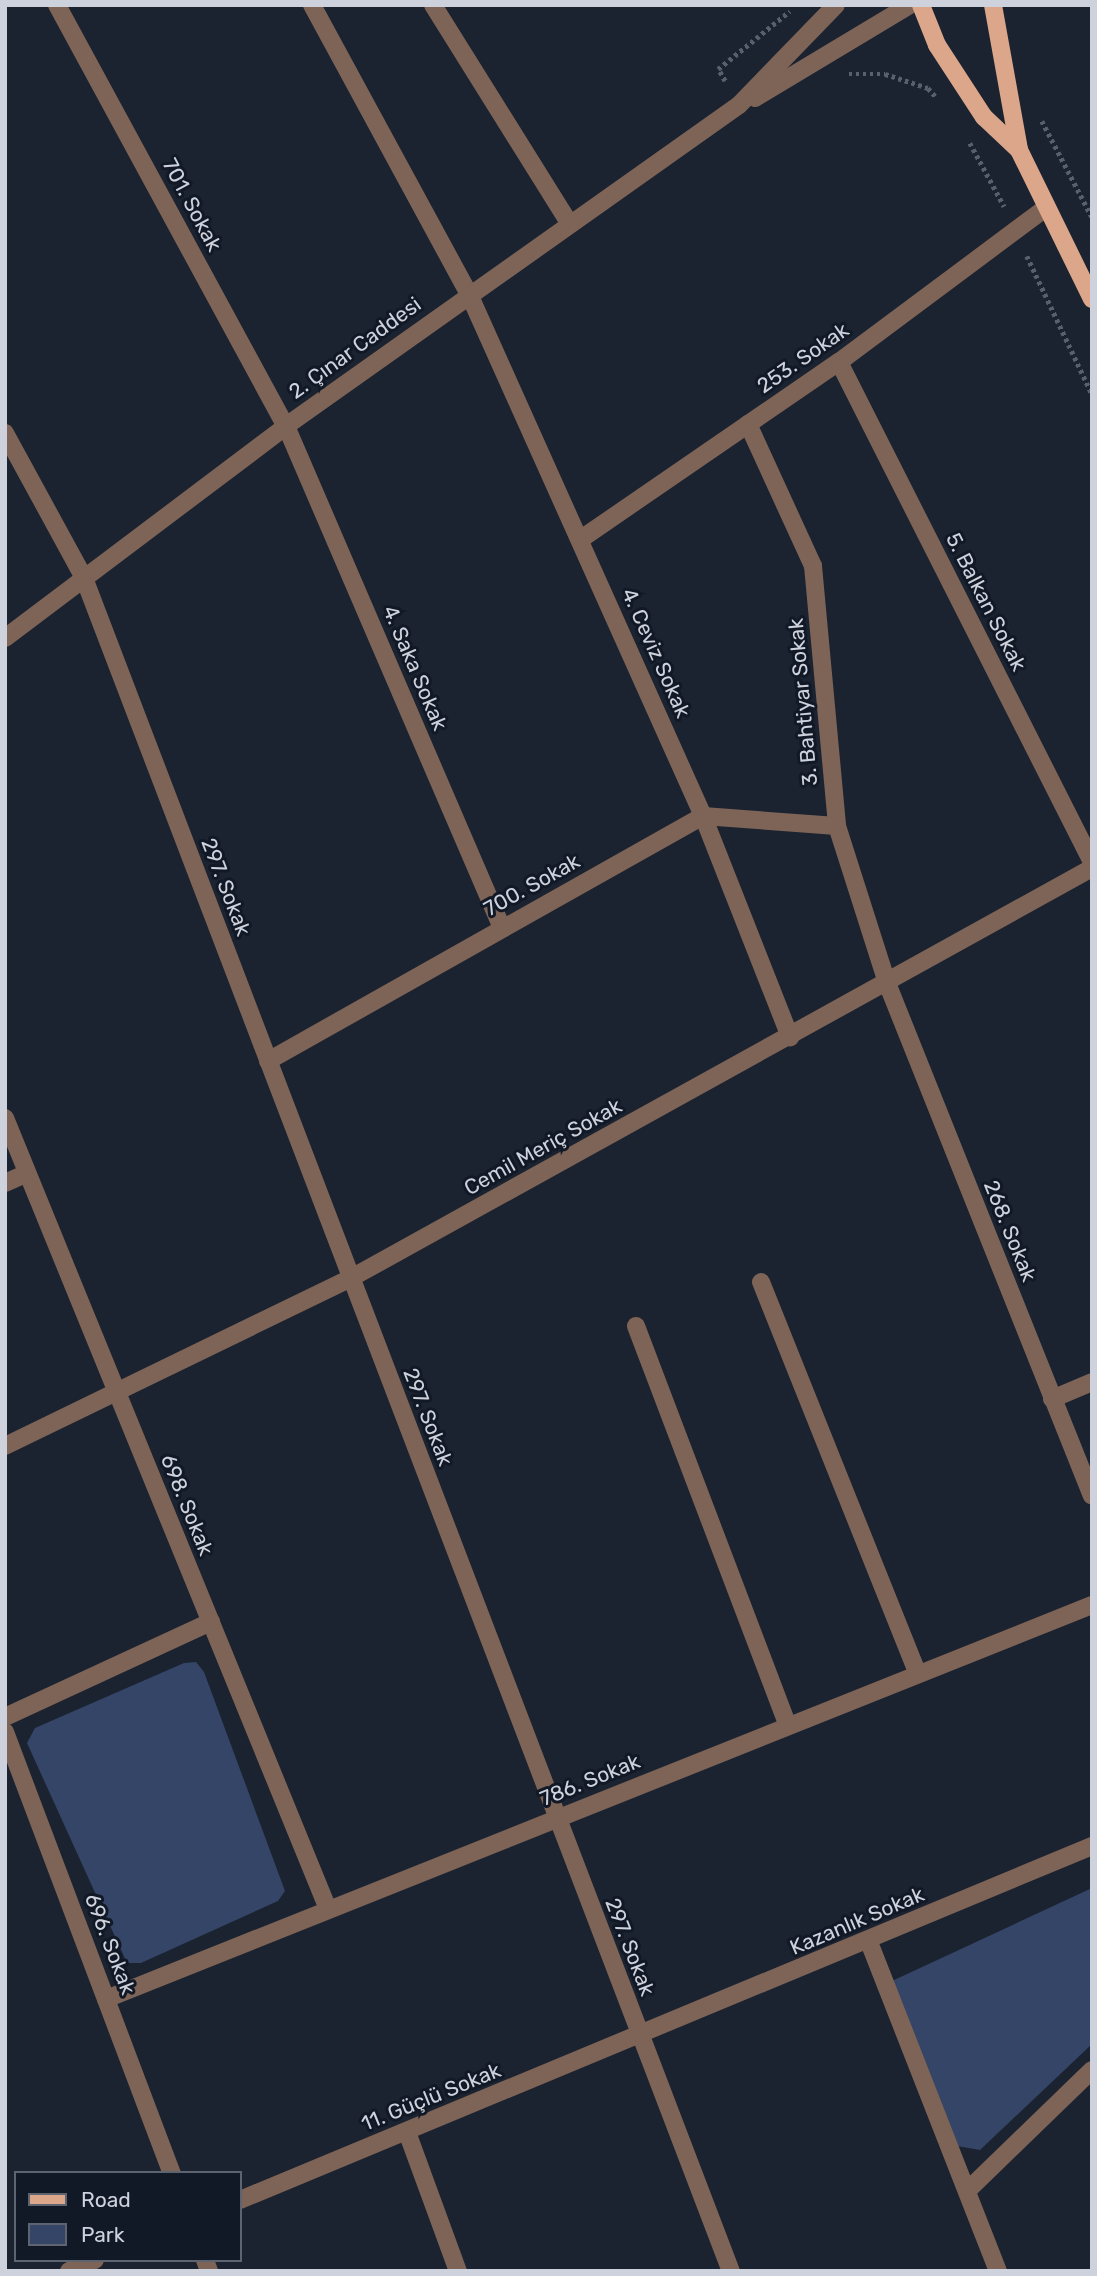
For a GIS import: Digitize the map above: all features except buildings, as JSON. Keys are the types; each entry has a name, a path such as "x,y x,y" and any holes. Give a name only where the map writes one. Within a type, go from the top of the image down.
{"main road":[{"path":"921,5 937,45 984,117 1019,150"},
{"path":"993,5 1019,150 1092,299"}],"street":[{"name":"701. Sokak","path":"57,5 286,426"},
{"name":"4. Ceviz Sokak","path":"312,5 469,294 703,816 790,1037"},
{"path":"433,5 569,223"},
{"path":"739,105 836,5"},
{"path":"739,105 910,5"},
{"name":"2. Çınar Caddesi","path":"5,638 286,426 739,105"},
{"name":"253. Sokak","path":"581,539 839,362 1047,207"},
{"name":"5. Balkan Sokak","path":"839,362 1092,865"},
{"name":"3. Bahtiyar Sokak","path":"748,424 813,566 837,826 887,983"},
{"name":"4. Saka Sokak","path":"286,426 502,928"},
{"name":"297. Sokak","path":"5,433 84,578 731,2271"},
{"path":"703,816 837,826"},
{"name":"700. Sokak","path":"268,1061 703,816"},
{"name":"Cemil Meriç Sokak","path":"5,1446 117,1395 351,1278 887,983 1092,865"},
{"name":"268. Sokak","path":"887,983 1092,1496"},
{"name":"698. Sokak","path":"5,1118 328,1909"},
{"path":"5,1183 27,1173"},
{"path":"761,1282 916,1672"},
{"path":"636,1326 787,1724"},
{"path":"1052,1399 1092,1382"},
{"name":"786. Sokak","path":"106,1999 916,1672 1092,1605"},
{"path":"5,1717 211,1622"},
{"name":"696. Sokak","path":"5,1732 171,2171"},
{"name":"Kazanlık Sokak","path":"639,2036 869,1942 1092,1846"},
{"path":"869,1942 998,2271"},
{"name":"11. Güçlü Sokak","path":"242,2199 639,2036"},
{"path":"967,2191 1092,2070"},
{"path":"407,2132 458,2271"},
{"path":"69,2271 90,2262"}],"path":[{"path":"739,105 718,69 797,5"},
{"path":"837,73 885,74 928,88 944,107"},
{"path":"967,137 1015,230 1092,394"}],"green space":[{"path":"196,1662 204,1672 285,1891 278,1901 141,1963 127,1963 27,1743 35,1728 184,1663"},
{"path":"1092,1888 1092,2044 980,2150 957,2146 892,1981"}]}
